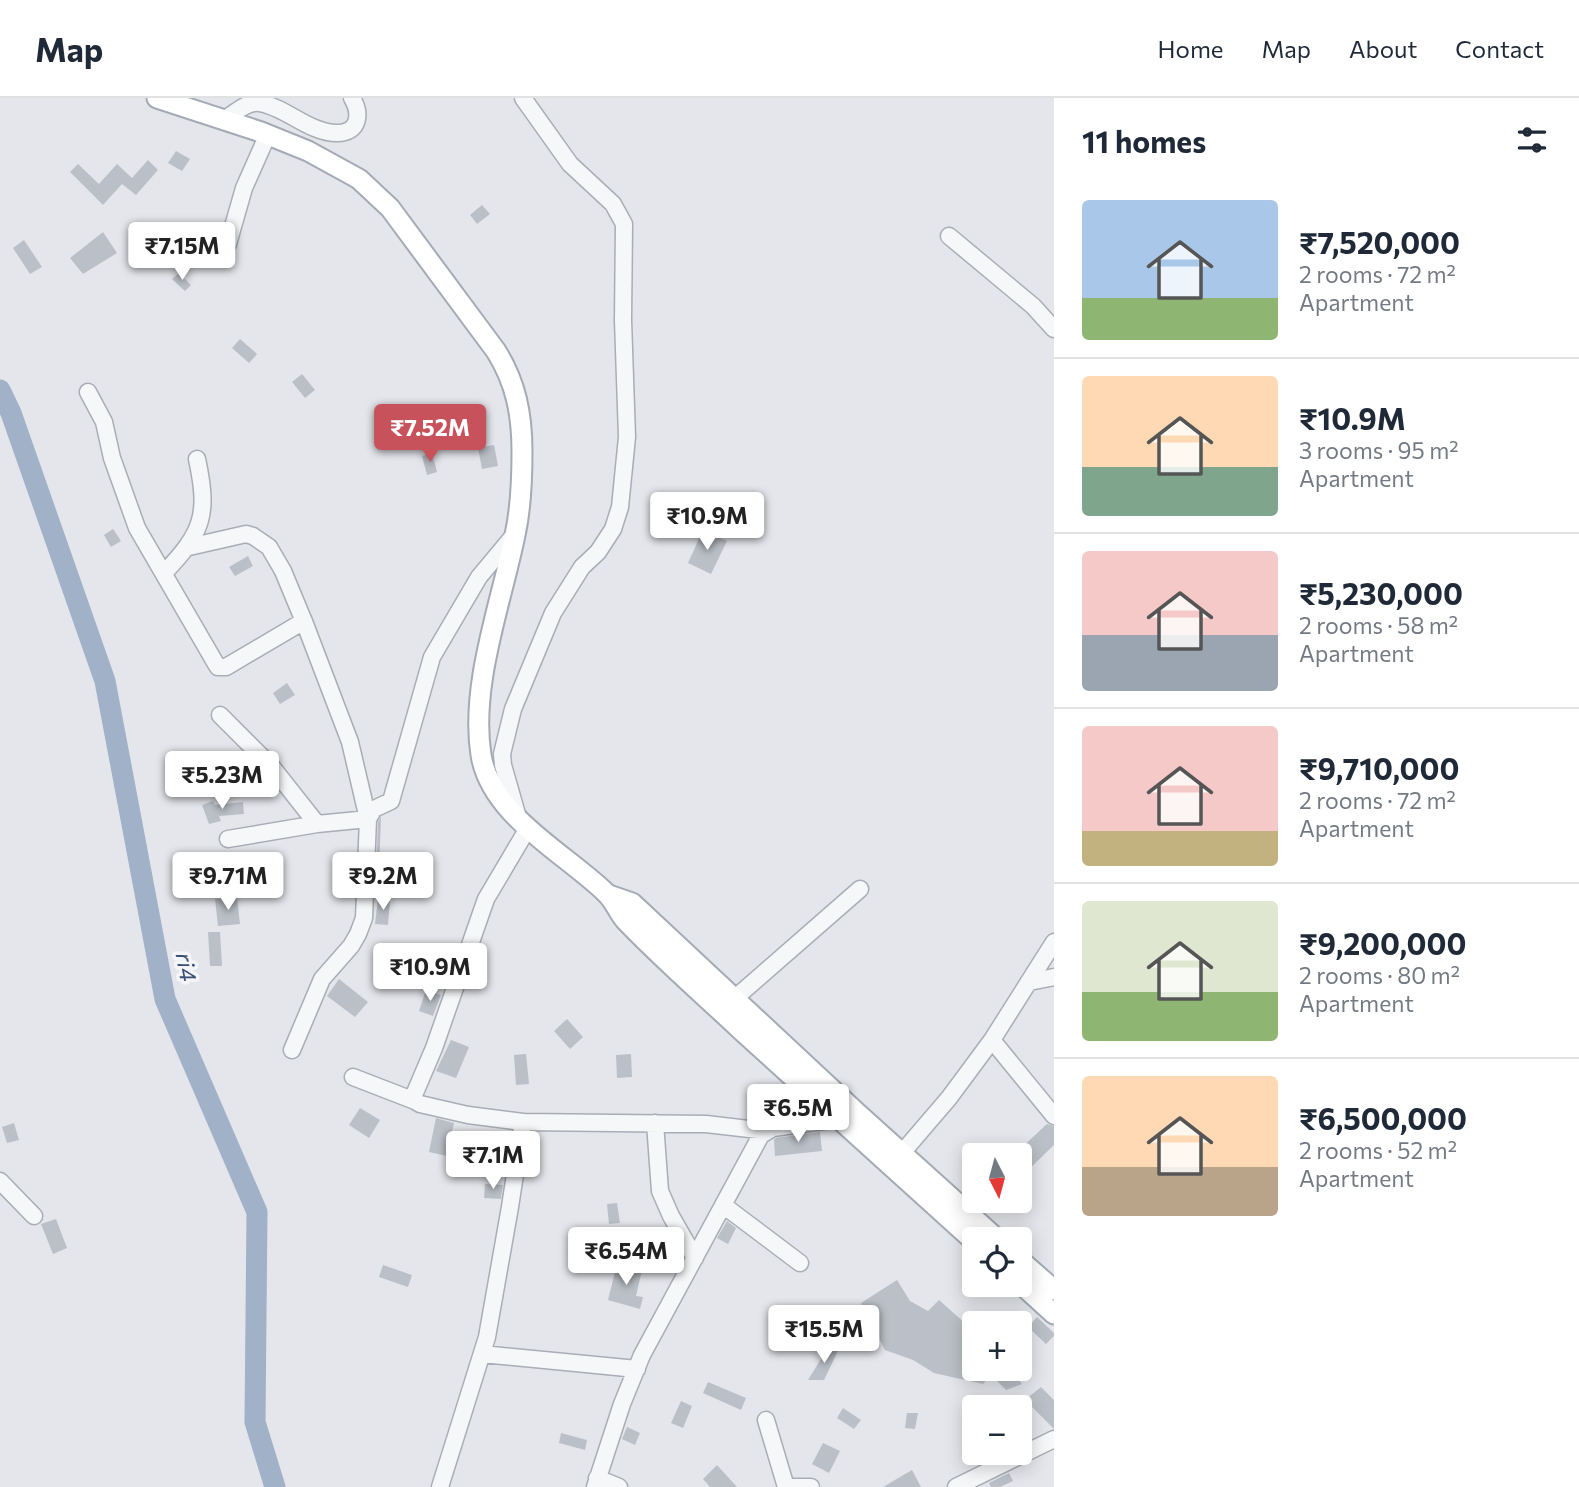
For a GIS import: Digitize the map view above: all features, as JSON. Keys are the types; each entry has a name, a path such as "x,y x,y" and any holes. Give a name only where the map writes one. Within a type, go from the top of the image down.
{"main road":[{"path":"157,98 268,134 335,164 375,192 412,236 502,360 516,391 520,412 522,465 516,534 489,648 481,698 480,732 485,773 492,787 523,822 609,895 623,918 838,1119 896,1159 982,1227"},
{"path":"609,895 632,903 734,999 962,1228"},
{"path":"1032,1271 1054,1290"},
{"path":"1032,1294 1054,1314"}],"street":[{"path":"225,119 249,104 261,103 319,129 339,134 353,127 359,118 352,98"},
{"path":"415,1101 414,1095 434,1048 486,899 523,822 503,765 502,754 513,709 553,613 582,567 598,552 613,529 620,507 627,437 623,320 624,224 613,204 570,164 523,98"},
{"path":"228,244 244,188 268,134"},
{"path":"949,236 1033,306 1054,329"},
{"path":"88,393 104,422 116,470 137,528 218,667 226,667 304,621"},
{"path":"164,573 189,547 195,536 204,502 197,459"},
{"path":"189,547 246,534 262,541 275,557 304,621 350,742 368,819 364,918 351,946 322,979 292,1050"},
{"path":"368,819 373,809 391,801 432,657 479,577 516,534"},
{"path":"220,715 272,767 317,824"},
{"path":"228,839 317,824 368,819"},
{"path":"734,999 860,889"},
{"path":"896,1159 949,1098 992,1040 1054,942"},
{"path":"1029,982 1054,977"},
{"path":"992,1040 1054,1115"},
{"path":"353,1077 420,1104 468,1115 523,1122 655,1123 766,1131 838,1119"},
{"path":"440,1487 482,1354 523,1122"},
{"path":"655,1123 660,1191 695,1258"},
{"path":"619,1487 596,1483 637,1369 723,1205 766,1131"},
{"path":"0,1181 34,1216"},
{"path":"723,1205 800,1263"},
{"path":"482,1354 637,1369"},
{"path":"766,1420 787,1487 811,1487"},
{"path":"956,1487 1054,1439"}],"building":[{"path":"176,151 190,159 182,171 168,163"},
{"path":"148,160 158,170 136,195 122,184 103,205 70,172 78,164 99,184 117,164 132,178"},
{"path":"482,205 490,214 477,224 470,215"},
{"path":"103,232 117,253 83,274 70,258"},
{"path":"148,232 156,240 143,254 135,246"},
{"path":"24,240 42,267 30,274 13,248"},
{"path":"179,273 191,285 185,291 172,279"},
{"path":"240,339 257,354 249,363 232,348"},
{"path":"302,374 315,390 305,398 292,382"},
{"path":"494,445 498,466 482,469 478,448"},
{"path":"432,453 437,472 427,475 422,456"},
{"path":"113,529 121,541 111,547 104,535"},
{"path":"703,530 727,541 711,574 688,563"},
{"path":"248,556 253,566 235,576 229,567"},
{"path":"287,683 295,695 280,704 273,693"},
{"path":"221,754 224,776 213,777 210,755"},
{"path":"213,801 215,805 243,802 244,814 219,816 221,821 209,824 202,805"},
{"path":"381,817 379,873 376,872 378,822"},
{"path":"382,865 404,869 402,882 380,878"},
{"path":"237,897 240,924 218,926 215,899"},
{"path":"378,899 390,900 388,925 375,924"},
{"path":"208,932 220,932 222,966 210,966"},
{"path":"339,979 368,1002 355,1017 327,996"},
{"path":"426,990 441,995 433,1016 419,1011"},
{"path":"567,1019 583,1037 570,1049 554,1031"},
{"path":"451,1040 469,1047 456,1078 436,1071"},
{"path":"526,1054 529,1084 516,1085 514,1055"},
{"path":"631,1054 632,1077 617,1078 616,1055"},
{"path":"360,1108 380,1120 369,1138 349,1125"},
{"path":"436,1118 454,1123 447,1156 429,1152"},
{"path":"14,1123 19,1140 7,1143 2,1127"},
{"path":"1047,1124 1054,1126 1054,1145 1032,1166 1032,1143 1026,1143"},
{"path":"820,1132 822,1151 775,1156 776,1138"},
{"path":"488,1154 505,1156 504,1168 487,1166"},
{"path":"485,1184 503,1185 501,1199 484,1198"},
{"path":"617,1203 620,1223 609,1224 607,1204"},
{"path":"56,1219 67,1248 53,1254 41,1224"},
{"path":"727,1221 736,1228 728,1244 717,1238"},
{"path":"617,1264 642,1270 636,1296 643,1297 640,1309 608,1300"},
{"path":"383,1265 412,1275 408,1287 379,1277"},
{"path":"897,1280 910,1301 928,1311 939,1300 962,1320 962,1379 934,1373 913,1360 885,1350 861,1303"},
{"path":"1037,1317 1054,1336 1046,1344 1032,1331 1032,1323"},
{"path":"829,1346 838,1351 824,1380 808,1380"},
{"path":"997,1381 1020,1381 1022,1384 1006,1390"},
{"path":"708,1382 746,1398 741,1410 703,1393"},
{"path":"1041,1387 1054,1400 1054,1429 1032,1407 1031,1395"},
{"path":"681,1401 692,1406 683,1428 671,1423"},
{"path":"843,1408 861,1420 854,1429 837,1418"},
{"path":"907,1413 918,1413 915,1429 905,1428"},
{"path":"627,1427 640,1433 635,1445 622,1439"},
{"path":"561,1433 587,1440 585,1450 559,1443"},
{"path":"823,1443 840,1451 829,1473 812,1464"},
{"path":"717,1465 737,1487 710,1487 703,1479"},
{"path":"912,1470 921,1487 883,1487"},
{"path":"1009,1473 1013,1481 1000,1487 991,1487 989,1483"}],"waterway":[{"name":"ri4","path":"0,390 11,413 105,681 165,999 257,1212 255,1422 275,1487"}]}
